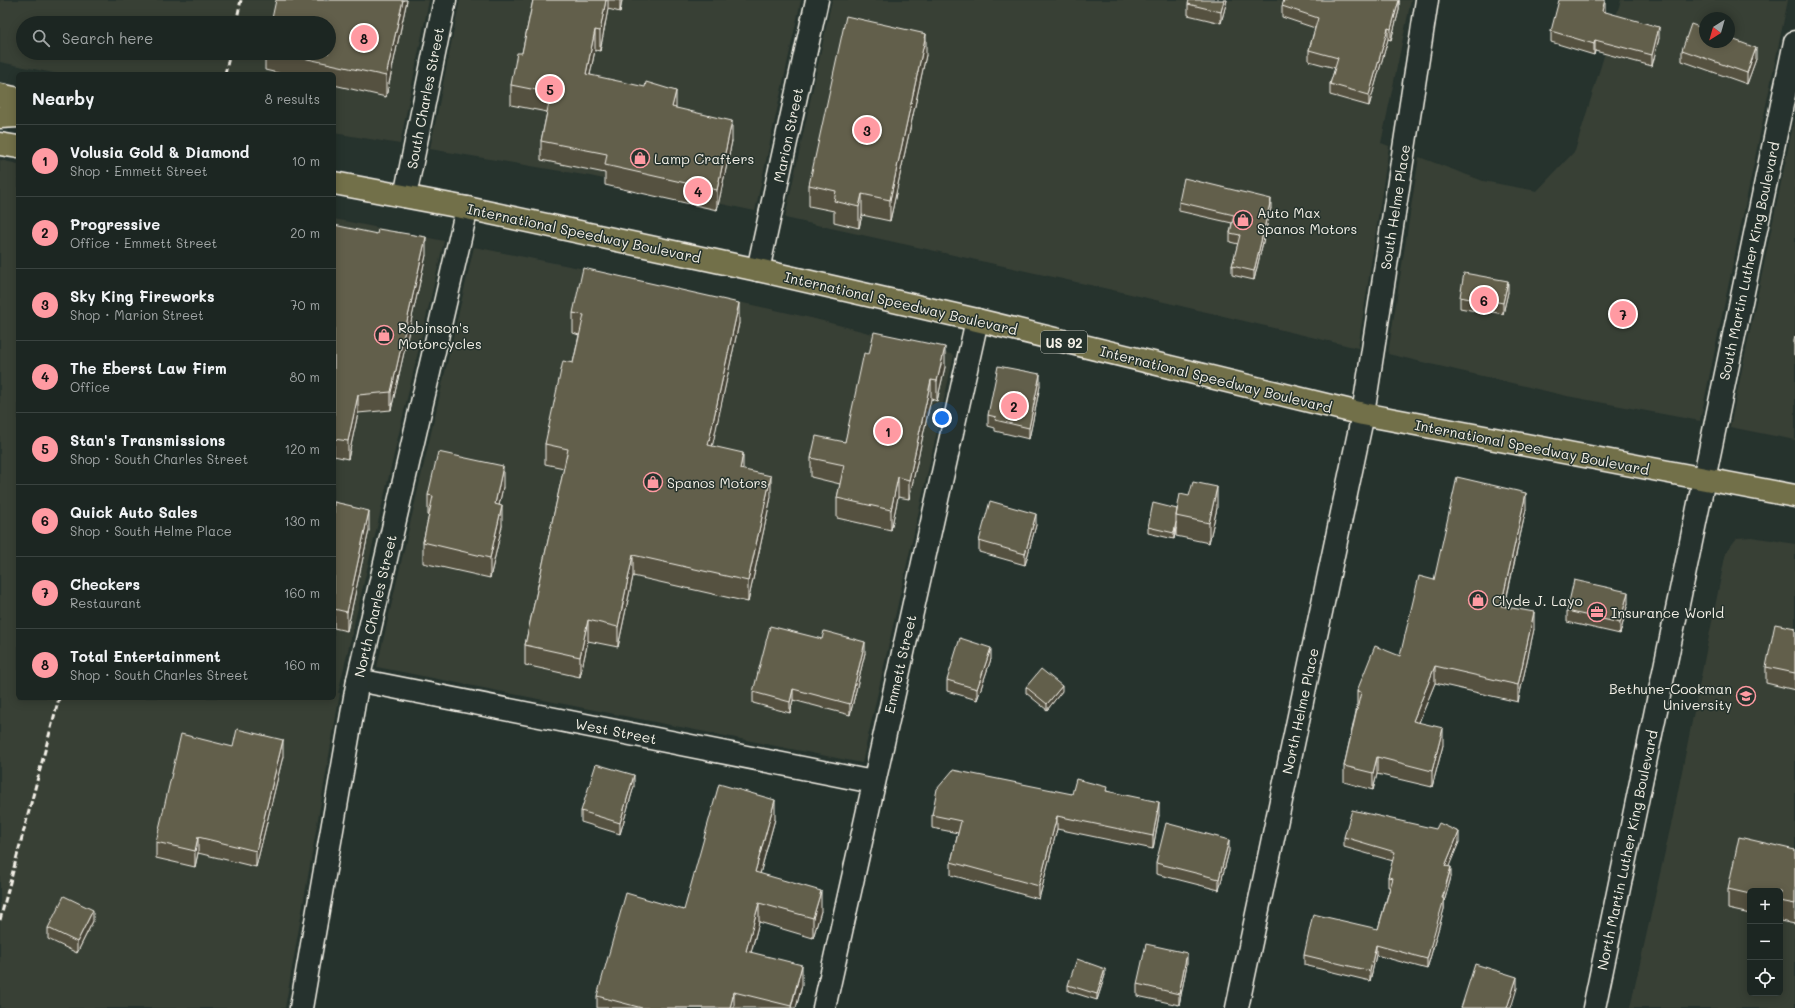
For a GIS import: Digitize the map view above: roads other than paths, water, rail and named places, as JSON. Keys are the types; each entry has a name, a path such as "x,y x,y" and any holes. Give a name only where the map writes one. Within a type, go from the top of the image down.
{"main road":[{"path":"0,95 16,99"},
{"path":"0,117 16,116"},
{"path":"0,144 16,147"},
{"name":"International Speedway Boulevard","path":"336,183 467,208 758,270 977,320 1363,414 1703,480 1795,496"}],"street":[{"name":"South Charles Street","path":"405,196 445,0"},
{"name":"Marion Street","path":"758,270 817,0"},
{"name":"South Helme Place","path":"1363,414 1427,0"},
{"name":"South Martin Luther King Boulevard","path":"1703,480 1795,42"},
{"name":"North Charles Street","path":"301,1008 358,680 467,208"},
{"name":"Emmett Street","path":"824,1008 873,782 977,320"},
{"name":"North Helme Place","path":"1237,1008 1363,414"},
{"name":"North Martin Luther King Boulevard","path":"1594,1008 1703,480"},
{"name":"West Street","path":"358,680 873,782"}],"railway":[{"path":"238,16 241,0"},
{"path":"225,72 228,60"},
{"path":"0,920 58,700"}],"place":[{"name":"Total Entertainment","path":"364,38"},
{"name":"Stan's Transmissions","path":"550,89"},
{"name":"Sky King Fireworks","path":"867,130"},
{"name":"Lamp Crafters","path":"640,158"},
{"name":"The Eberst Law Firm","path":"698,191"},
{"name":"Auto Max Spanos Motors","path":"1243,220"},
{"name":"Quick Auto Sales","path":"1484,300"},
{"name":"Checkers","path":"1623,314"},
{"name":"Robinson's Motorcycles","path":"384,335"},
{"name":"Progressive","path":"1014,406"},
{"name":"Volusia Gold & Diamond","path":"888,431"},
{"name":"Spanos Motors","path":"653,482"},
{"name":"Clyde J. Layo","path":"1478,600"},
{"name":"Insurance World","path":"1597,612"},
{"name":"Bethune-Cookman University","path":"1746,696"}]}
